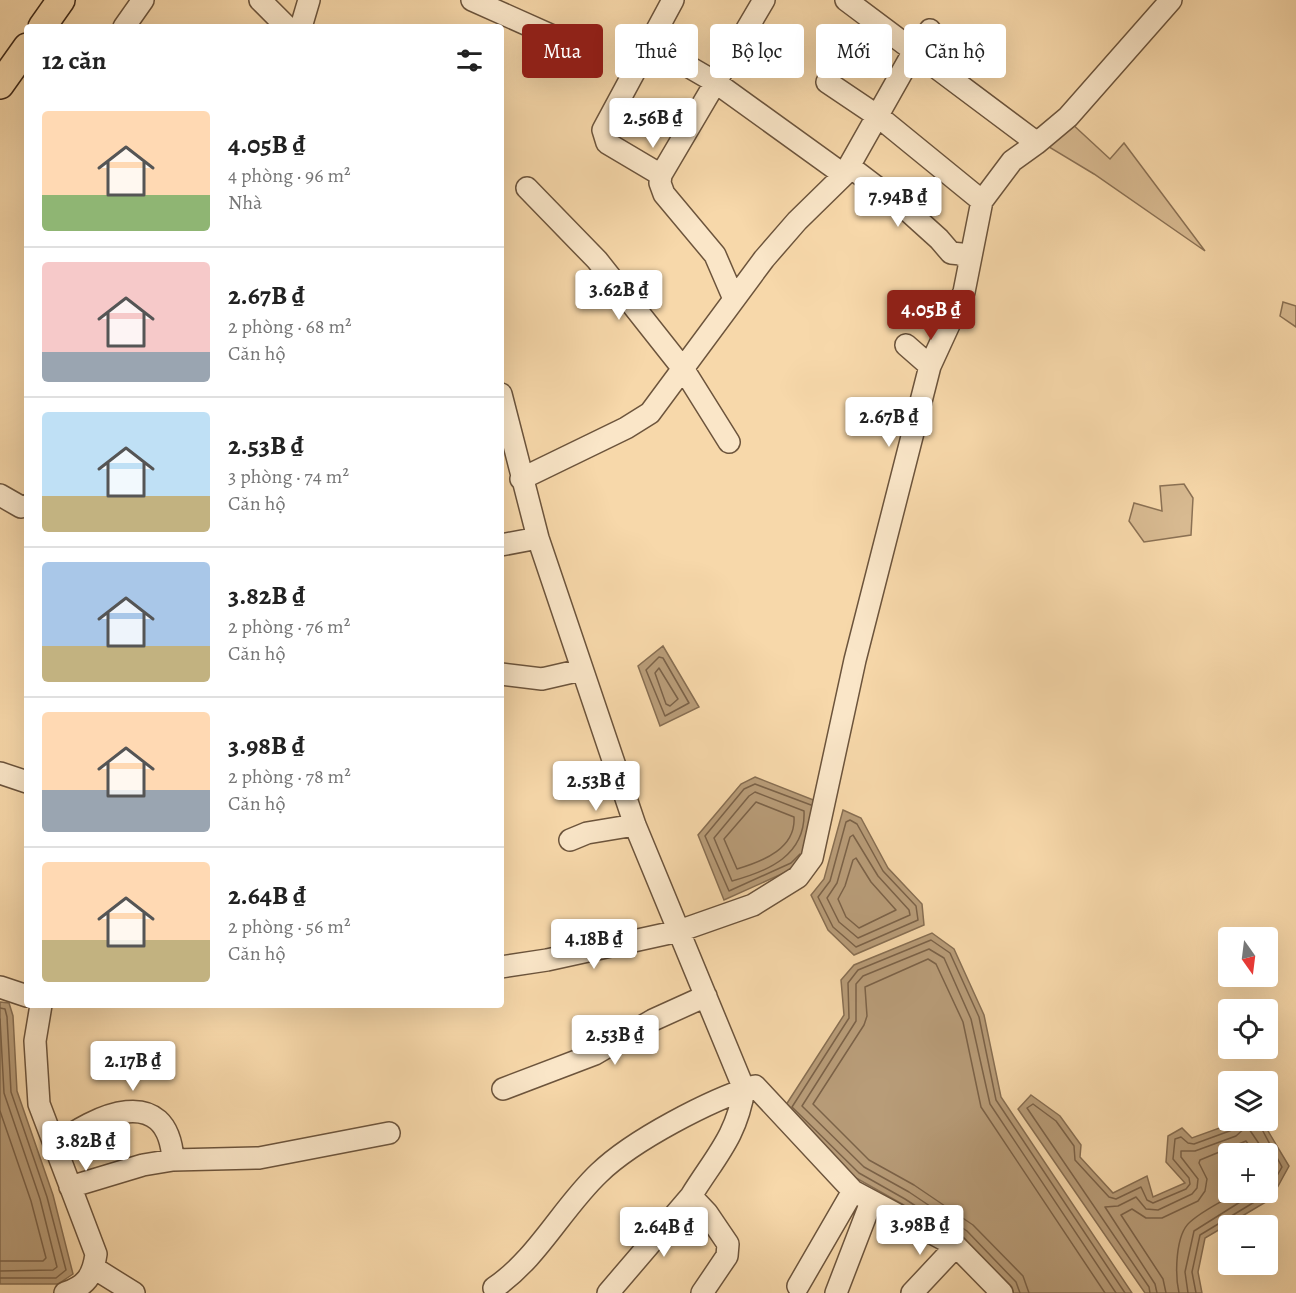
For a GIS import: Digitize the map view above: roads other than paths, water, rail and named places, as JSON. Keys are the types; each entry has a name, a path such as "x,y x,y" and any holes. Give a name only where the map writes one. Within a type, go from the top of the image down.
{"main road":[{"path":"44,24 61,0"},
{"path":"0,85 24,51"}],"street":[{"path":"126,24 143,0"},
{"path":"260,0 284,24"},
{"path":"303,24 309,0"},
{"path":"472,0 526,24"},
{"path":"659,24 673,0"},
{"path":"734,299 715,255 664,194 660,183 661,175 764,0"},
{"path":"846,0 904,44"},
{"path":"504,967 547,960 679,931 753,905 798,877 812,858 855,660 930,366 964,292 982,201 1012,161 1068,117 1172,0"},
{"path":"521,479 642,420 684,370 734,299 784,235 846,171 904,70"},
{"path":"698,72 908,211 951,253 961,254 970,262"},
{"path":"629,78 605,124 603,136 607,143 661,175"},
{"path":"950,78 1037,143"},
{"path":"827,82 879,117 982,201"},
{"path":"527,188 597,260 684,370 729,442"},
{"path":"906,345 930,366"},
{"path":"504,407 538,538 635,825 744,1089 740,1112 730,1138 691,1196 608,1293"},
{"path":"0,495 24,506"},
{"path":"504,544 538,538"},
{"path":"504,674 542,679 581,670"},
{"path":"0,773 24,781"},
{"path":"570,840 587,833 635,825"},
{"path":"0,987 24,995"},
{"path":"503,1089 595,1054 653,1020 706,996"},
{"path":"40,1008 35,1041 39,1104 96,1254 89,1280 65,1293"},
{"path":"494,1288 521,1264 609,1164 677,1122 744,1089 755,1086 853,1191 956,1246 997,1291"},
{"path":"55,1146 76,1129 95,1120 129,1111 145,1112 165,1126 172,1146 173,1160"},
{"path":"70,1187 143,1165 173,1160 259,1158 389,1133"},
{"path":"798,1286 853,1191"},
{"path":"691,1196 707,1213 728,1244 727,1256 702,1293"},
{"path":"836,1293 871,1202"},
{"path":"912,1293 956,1246"},
{"path":"94,1268 134,1293"}],"water":[{"path":"663,646 699,707 660,726 638,666"},
{"path":"755,777 821,803 811,851 795,868 724,900 698,835 741,784"},
{"path":"843,810 861,818 888,868 922,904 924,925 854,955 828,930 811,895 824,879"},
{"path":"932,933 954,949 984,1015 1001,1097 1132,1293 1009,1293 958,1241 902,1204 856,1178 784,1108 844,1015 841,980 854,965"},
{"path":"0,1002 9,1003 13,1016 17,1091 53,1195 73,1274 58,1284 0,1284"},
{"path":"1031,1095 1060,1116 1081,1145 1080,1157 1113,1193 1147,1176 1153,1197 1185,1183 1166,1162 1168,1136 1182,1128 1192,1138 1218,1129 1218,1131 1268,1131 1275,1143 1218,1143 1218,1203 1264,1203 1244,1215 1218,1215 1218,1230 1205,1238 1198,1272 1202,1293 1145,1293 1018,1109"},
{"path":"1278,1148 1289,1166 1278,1186"}]}
